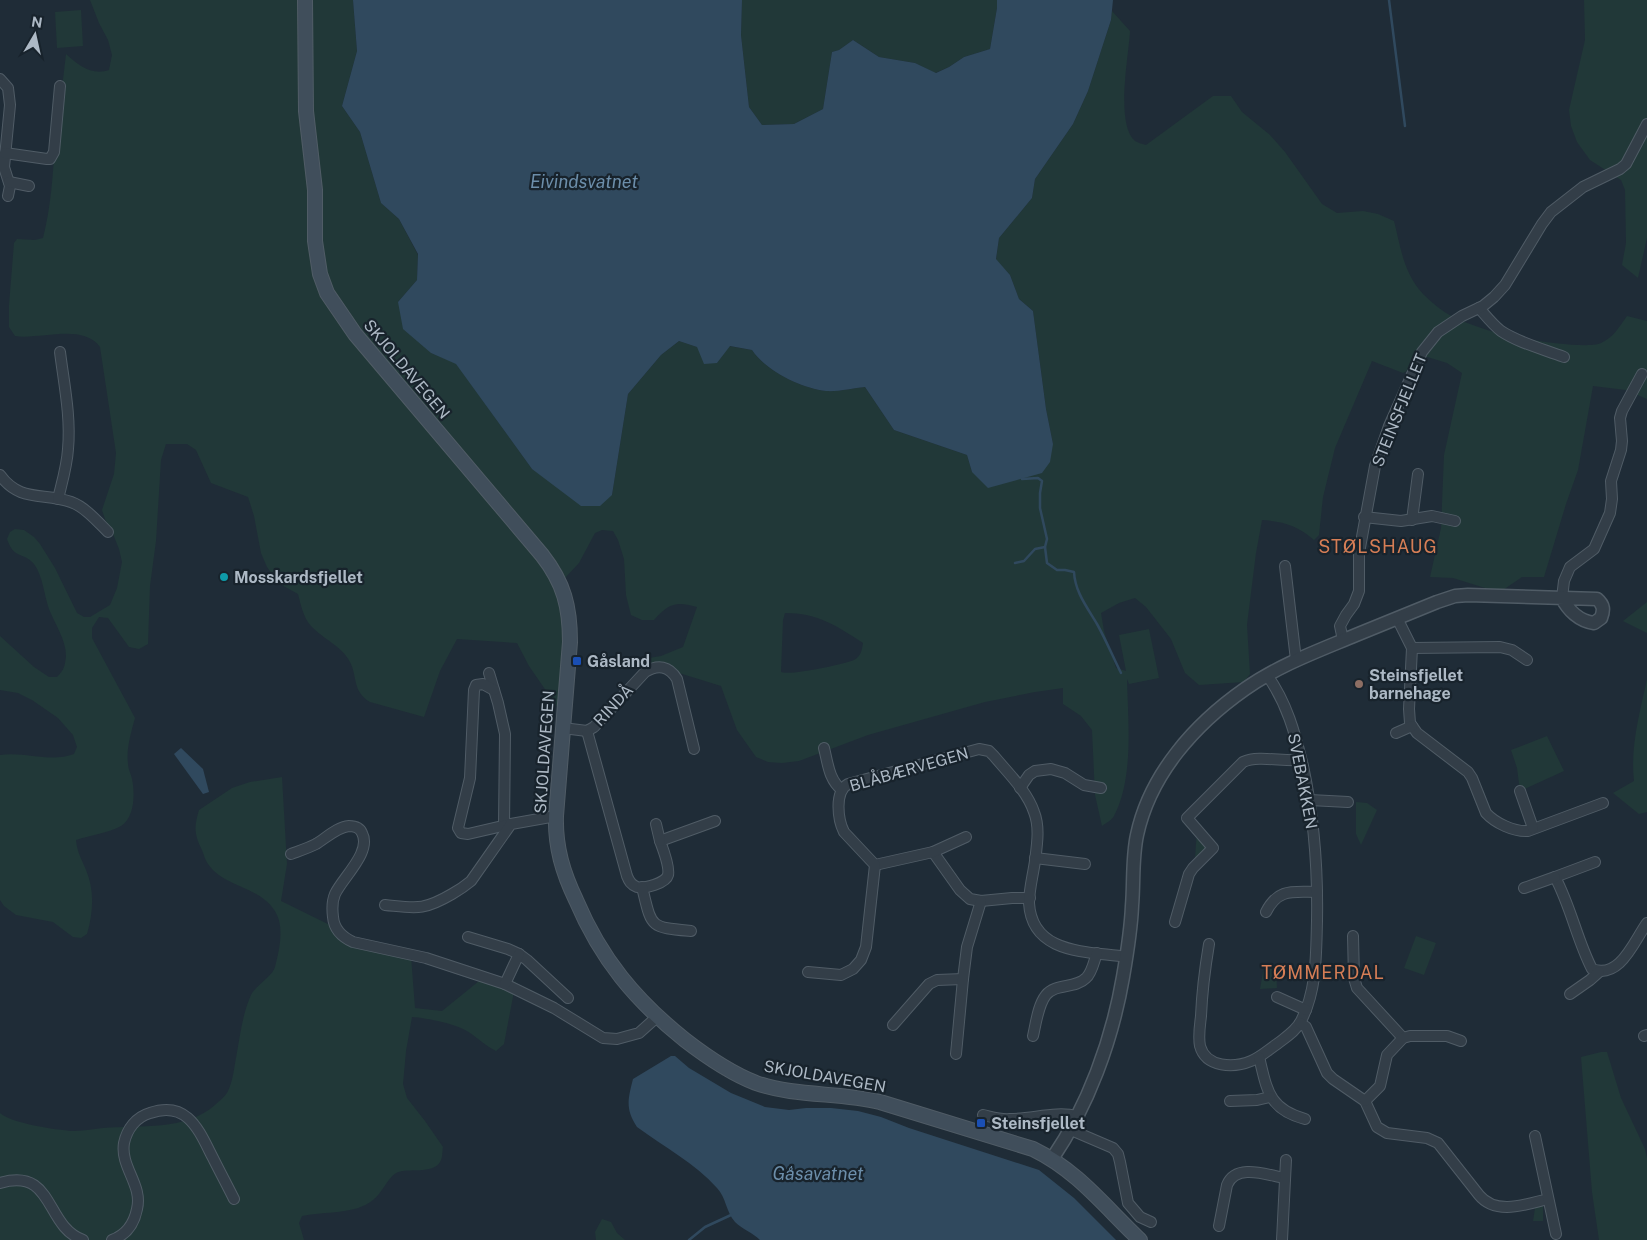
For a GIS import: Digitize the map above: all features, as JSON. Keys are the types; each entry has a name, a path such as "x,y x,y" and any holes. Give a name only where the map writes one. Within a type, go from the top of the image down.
{"main road":[{"name":"SKJOLDAVEGEN","path":"305,0 306,112 315,190 315,241 320,274 327,293 354,334 523,532 556,575 566,600 570,628 556,838 560,859 568,883 585,922 599,947 641,1001 675,1032 734,1073 757,1083 778,1089 862,1098 880,1102 1020,1144 1052,1159 1085,1184 1140,1240"}],"street":[{"path":"0,79 8,88 10,105 4,167 9,182 8,196"},
{"path":"5,153 50,158 54,152 60,86"},
{"name":"STEINSFJELLET","path":"1343,640 1340,626 1342,620 1354,604 1359,591 1359,553 1364,517 1375,466 1401,396 1422,352 1438,332 1494,297 1505,284 1551,212 1583,187 1620,169 1626,164 1647,124"},
{"path":"9,182 29,186"},
{"path":"1479,308 1492,324 1514,338 1564,357"},
{"path":"58,498 66,469 68,448 68,425 60,352"},
{"path":"1052,1159 1071,1130 1101,1061 1109,1036 1126,957 1137,835 1156,783 1182,745 1199,727 1244,690 1267,675 1296,660 1397,618 1455,596 1496,595 1562,598 1564,581 1570,567 1594,549 1610,513 1612,499 1611,481 1621,450 1620,418 1642,374"},
{"path":"1412,520 1418,474"},
{"path":"0,475 6,483 18,492 58,498 80,506 108,532"},
{"path":"1364,517 1401,521 1432,516 1455,521"},
{"path":"1285,566 1296,660"},
{"path":"1397,618 1412,648 1409,709 1412,726 1468,772 1489,817 1494,821 1517,830 1528,831 1602,803"},
{"path":"1412,648 1500,647 1512,650 1527,660"},
{"name":"RINDÅ","path":"563,728 587,731 600,721 645,672 652,668 663,667 669,670 677,679 694,749"},
{"path":"385,905 412,908 430,906 466,886 476,875 508,825 505,734 489,673"},
{"name":"SVEBAKKEN","path":"1209,944 1203,978 1200,1045 1208,1059 1217,1064 1225,1066 1250,1061 1259,1057 1290,1035 1300,1023 1313,989 1315,973 1317,892 1315,844 1310,800 1295,732 1284,703 1267,675"},
{"path":"494,690 483,684 476,686 474,690 470,778 458,828 461,833 468,834 556,816"},
{"path":"1396,733 1412,726"},
{"name":"RINDÅ","path":"587,731 630,882 633,885 642,887 653,923 661,928 691,931"},
{"name":"BLÅBÆRVEGEN","path":"824,748 832,778 835,784 842,790"},
{"name":"BLÅBÆRVEGEN","path":"875,865 841,827 839,798 842,790 848,784 978,749 989,751 1020,788 1035,813 1037,826 1030,898 1031,914 1034,923 1044,938 1062,947 1126,957"},
{"path":"1175,922 1189,874 1213,848 1187,818 1243,762 1250,759 1301,760"},
{"path":"1020,788 1030,775 1035,772 1051,769 1065,773 1084,785 1101,788"},
{"path":"1520,791 1534,828"},
{"path":"1310,800 1348,802"},
{"path":"660,841 715,821"},
{"path":"642,887 663,882 667,878 669,871 656,824"},
{"path":"290,854 315,844 344,827 355,826 360,829 364,838 363,849 338,890 333,902 334,922 341,934 347,939 362,945 421,956 505,984 554,1008 603,1038 617,1039 639,1033 658,1016"},
{"path":"808,972 841,975 853,969 862,960 866,947 875,865 933,852 966,837"},
{"path":"933,852 960,890 970,899 981,901 1030,898"},
{"path":"1035,858 1085,864"},
{"path":"1524,888 1595,862"},
{"path":"1555,877 1564,893 1592,970 1599,972 1617,966 1647,923"},
{"path":"1266,912 1271,903 1280,895 1286,893 1317,892"},
{"path":"956,1054 967,947 981,901"},
{"path":"1354,936 1354,978 1357,988 1403,1038"},
{"path":"468,937 519,954 568,998"},
{"path":"1032,1036 1041,1004 1046,995 1055,988 1079,982 1086,978 1096,953"},
{"path":"505,984 519,954"},
{"path":"1570,994 1599,972"},
{"path":"893,1025 929,984 937,980 963,979"},
{"path":"1277,997 1306,1010"},
{"path":"1300,1023 1306,1027 1322,1066 1327,1073 1365,1101 1380,1130 1387,1133 1427,1138 1438,1143 1484,1201 1498,1206 1509,1207 1548,1199"},
{"path":"1365,1101 1380,1086 1388,1055 1403,1038 1410,1036 1448,1036 1461,1041"},
{"path":"1259,1057 1270,1097 1282,1108 1305,1119"},
{"path":"1230,1101 1257,1100 1270,1097"},
{"path":"112,1240 127,1231 137,1211 138,1195 124,1159 123,1146 129,1129 138,1119 148,1113 160,1110 172,1111 185,1115 194,1122 234,1199"},
{"path":"983,1114 1010,1120 1066,1114 1077,1116"},
{"path":"1071,1130 1113,1148 1118,1154 1128,1203 1140,1217 1151,1222"},
{"path":"1535,1136 1556,1234"},
{"path":"1282,1240 1286,1160"},
{"path":"1219,1226 1227,1185 1229,1179 1234,1175 1240,1172 1248,1172 1284,1178"},
{"path":"0,1183 20,1180 34,1185 40,1190 63,1225 72,1235 83,1240"}],"green space":[{"path":"90,0 353,0 357,51 342,106 360,132 381,203 399,219 418,255 417,280 398,302 431,353 456,363 532,469 612,495 628,394 661,355 679,341 697,347 717,363 729,346 752,350 758,358 775,371 795,382 816,389 835,391 865,387 894,430 967,455 972,472 1053,444 1046,409 1033,311 1019,299 1010,275 996,260 999,238 1032,198 1035,179 1073,124 1088,91 1111,20 1112,11 1130,31 1124,105 1129,132 1135,141 1146,145 1213,96 1231,96 1242,112 1270,135 1285,152 1322,204 1337,213 1363,211 1378,214 1394,221 1407,268 1416,286 1426,297 1453,317 1508,336 1552,343 1582,345 1594,345 1605,341 1616,331 1627,316 1647,321 1647,399 1626,390 1593,386 1578,470 1544,577 1522,577 1503,590 1498,599 1485,588 1453,578 1430,577 1441,528 1444,455 1462,373 1447,363 1421,355 1403,373 1372,361 1335,448 1323,497 1319,535 1314,540 1290,525 1262,520 1247,625 1250,674 1244,682 1199,685 1185,673 1171,639 1146,607 1135,598 1119,603 1101,613 1104,631 1116,668 1126,671 1119,635 1149,629 1159,678 1129,684 1127,679 1129,731 1125,784 1114,816 1102,826 1095,795 1092,730 1081,716 1063,704 1063,688 985,702 868,735 799,761 768,762 756,757 737,730 721,686 637,660 661,656 683,647 697,607 684,604 673,605 664,610 654,620 642,620 631,615 626,595 624,559 613,531 602,530 595,533 579,563 565,578 566,616 560,711 529,666 517,643 457,639 440,671 424,717 370,702 364,698 358,689 347,656 311,626 304,615 298,594 278,583 267,567 261,553 254,516 248,497 211,483 196,450 187,444 166,444 161,460 156,541 150,586 148,644 139,649 129,647 108,618 99,617 92,628 92,638 135,718 128,753 128,768 132,777 134,798 129,817 121,826 76,840 89,878 92,902 87,934 81,938 73,937 53,922 16,915 4,906 0,900 0,755 18,754 56,757 74,754 77,747 73,735 58,718 18,693 0,690 0,636 34,667 49,677 57,677 64,668 66,656 60,632 49,609 37,569 30,560 13,550 7,539 10,532 15,529 24,530 34,537 55,568 77,613 84,617 90,617 110,605 117,588 122,562 119,549 102,510 114,474 116,453 100,347 92,340 72,334 15,336 9,327 9,305 14,243 17,239 35,240 43,238 46,226 66,54 75,62 91,70 97,72 109,70 112,55 108,40","holes":["785,613 807,615 827,622 863,643 860,655 849,662 829,667 786,673 781,672 783,620"]},
{"path":"742,0 997,0 997,8 990,49 964,57 949,67 935,73 915,63 879,57 853,40 839,50 832,52 823,109 794,124 762,125 749,107 741,35"},
{"path":"1584,0 1647,0 1647,238 1638,278 1622,265 1626,243 1625,190 1621,180 1590,160 1577,142 1571,126 1569,110 1585,40"},
{"path":"81,10 83,46 57,48 55,12"},
{"path":"1647,602 1647,633 1623,621"},
{"path":"1647,679 1647,812 1639,814 1613,793 1634,781 1633,755"},
{"path":"1547,736 1564,771 1520,791 1517,768 1511,750"},
{"path":"282,777 287,864 281,901 343,933 411,956 415,1008 442,1011 484,977 511,986 516,981 504,1044 496,1051 458,1027 434,1020 412,1017 403,1084 407,1098 443,1147 440,1162 426,1170 396,1173 376,1197 366,1205 339,1212 302,1216 299,1223 304,1240 0,1240 0,1113 5,1117 23,1123 72,1131 162,1125 190,1119 203,1113 215,1105 227,1093 232,1079 245,1010 253,991 274,970 279,948 280,927 277,915 271,905 263,898 224,878 208,864 197,839 196,821 199,810 232,788 250,782"},
{"path":"1356,802 1367,803 1377,810 1361,845 1356,834"},
{"path":"1197,829 1213,848 1202,858 1195,858"},
{"path":"1416,936 1436,943 1424,975 1404,968"},
{"path":"1264,966 1276,967 1277,988 1260,989"},
{"path":"1607,1052 1621,1098 1645,1149 1647,1158 1647,1240 1599,1240 1592,1192 1581,1057"},
{"path":"1543,1200 1543,1221 1533,1221 1536,1202"},
{"path":"602,1219 611,1222 617,1233 625,1240 596,1240 595,1232"}],"water":[{"name":"Eivindsvatnet","path":"353,0 742,0 741,35 749,107 762,125 794,124 823,109 832,52 839,50 853,40 879,57 915,63 936,73 964,57 990,49 997,0 1113,0 1111,20 1088,91 1073,124 1035,179 1032,198 999,238 996,259 1010,275 1019,299 1033,311 1046,409 1053,444 1050,462 1042,473 988,488 972,472 967,455 894,430 865,387 826,391 806,386 785,377 766,365 752,350 730,346 717,363 704,364 697,347 679,341 661,355 628,394 612,495 600,506 581,506 532,469 456,364 431,353 403,329 398,302 417,280 418,254 399,219 381,203 360,132 342,106 357,51"},
{"path":"181,748 203,769 209,792 203,794 174,754"},
{"name":"Gåsavatnet","path":"671,1056 675,1056 689,1068 731,1093 765,1107 789,1110 831,1108 858,1111 1039,1170 1074,1198 1116,1240 760,1240 735,1222 720,1192 708,1179 689,1163 637,1127 633,1121 629,1104 633,1079"}],"waterway":[{"path":"1389,0 1405,126"},
{"path":"1022,479 1038,478 1042,481 1040,508 1047,539 1045,547 1047,563 1057,570 1074,572 1079,593 1121,673"},
{"path":"1015,563 1024,561 1035,549 1045,547"},
{"path":"689,1240 705,1227 731,1215"}],"place":[{"name":"Mosskardsfjellet","path":"224,577"},
{"name":"Gåsland","path":"577,661"},
{"name":"Steinsfjellet barnehage","path":"1359,684"},
{"name":"Steinsfjellet","path":"981,1123"}],"district":[{"name":"STØLSHAUG","path":"1378,547"},
{"name":"TØMMERDAL","path":"1323,973"}]}
